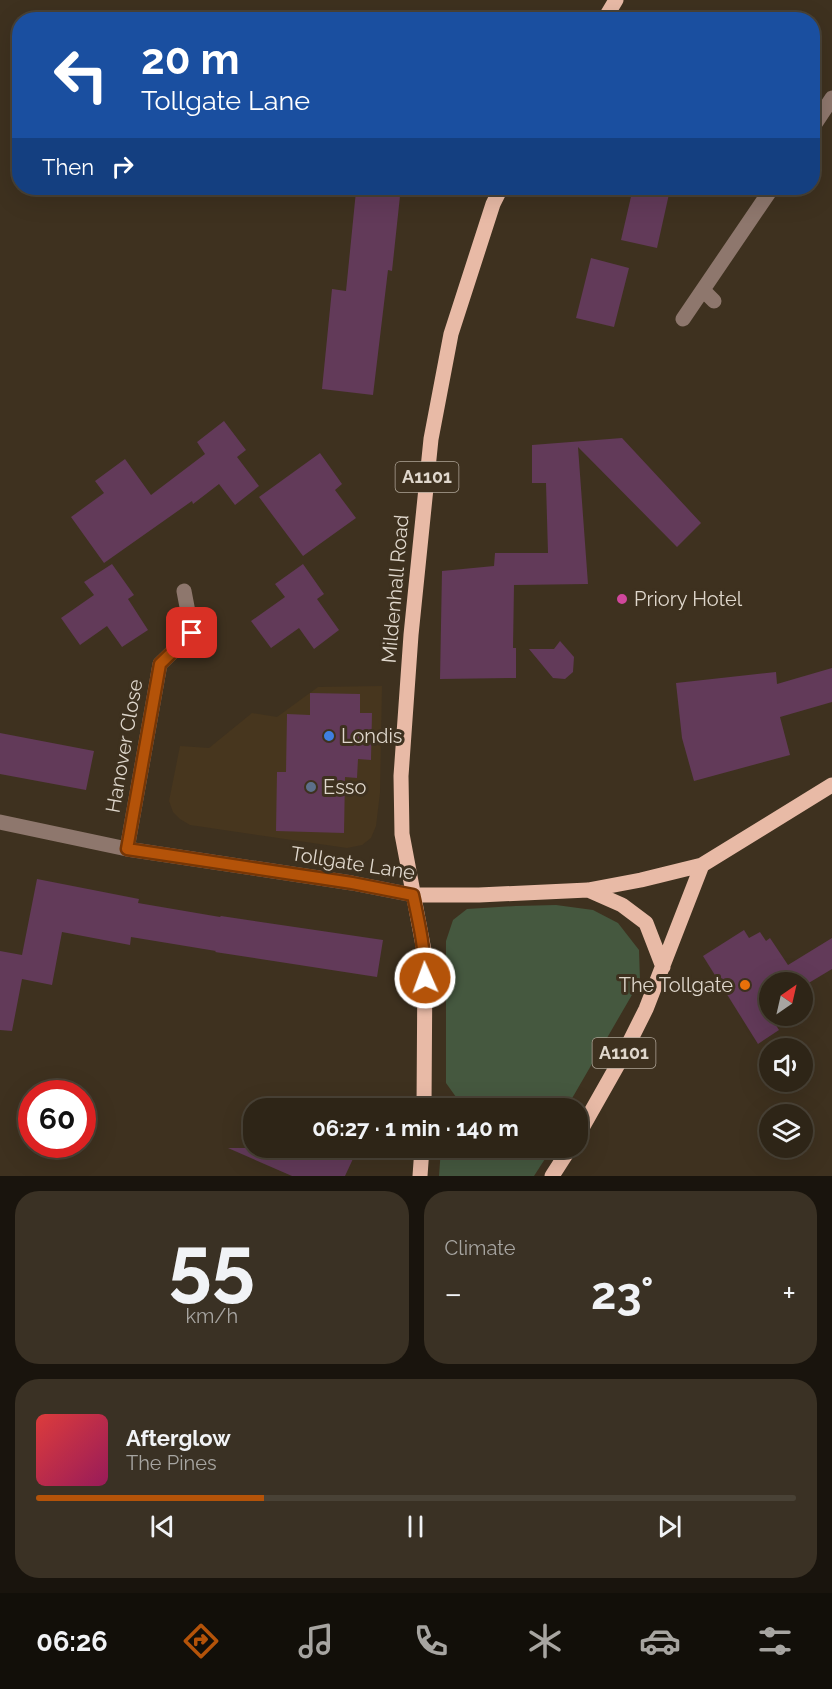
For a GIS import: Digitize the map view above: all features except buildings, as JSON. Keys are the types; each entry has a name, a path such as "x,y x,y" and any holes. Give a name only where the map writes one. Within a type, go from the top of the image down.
{"main road":[{"name":"Mildenhall Road","path":"413,895 402,834 401,776 411,635 431,439 451,334 489,214 498,195"},
{"name":"Tollgate Lane","path":"413,895 479,895 588,890 702,865 832,785"},
{"name":"A1101","path":"588,1118 646,1009 702,865"},
{"path":"588,890 622,905 646,923 663,967"},
{"name":"A1101","path":"413,895 425,956 424,1098"},
{"path":"420,1176 421,1158"},
{"path":"552,1176 564,1158"}],"street":[{"path":"820,116 832,98"},
{"path":"683,319 767,195"},
{"path":"703,290 714,301"},
{"name":"Hanover Close","path":"127,849 160,664 192,633 184,591"},
{"name":"Tollgate Lane","path":"0,822 127,849 352,883 413,895"}],"shaded area":[{"path":"382,686 380,793 376,826 371,838 362,845 347,848 190,825 173,812 169,801 180,746 209,748 252,713 277,717 318,687"}],"green space":[{"path":"556,905 593,910 618,923 639,950 640,981 572,1098 456,1097 446,1083 446,941 453,920 467,909"},
{"path":"440,1158 546,1158 534,1176 439,1176"}],"place":[{"name":"Priory Hotel","path":"622,599"},
{"name":"Londis","path":"329,736"},
{"name":"Esso","path":"311,787"},
{"name":"The Tollgate","path":"745,985"}],"route":[{"path":"192,633 160,664 127,849 352,883 413,895 425,956 425,978"}]}
